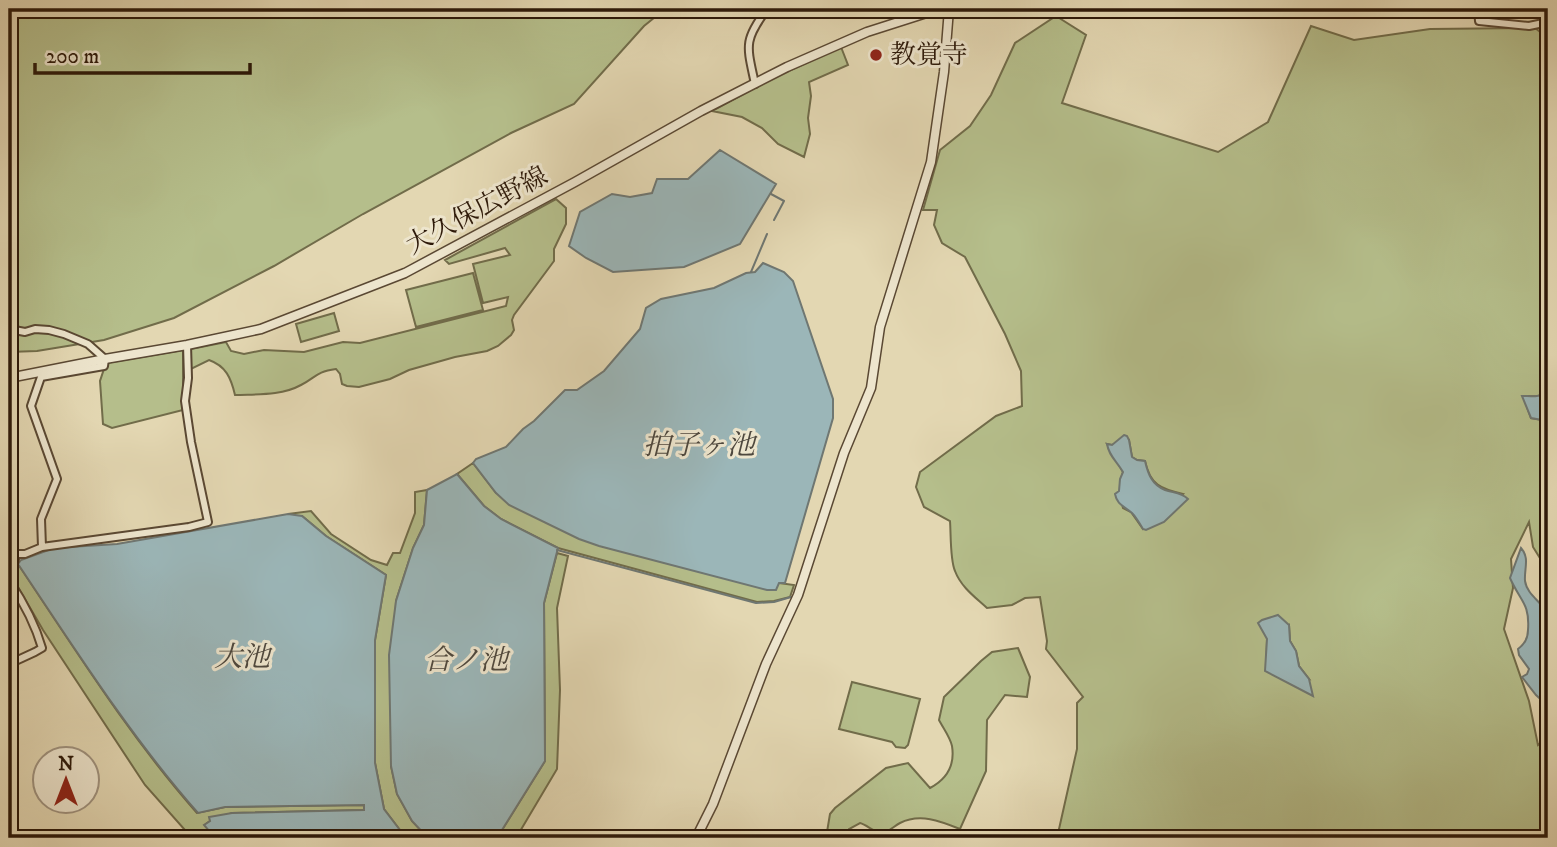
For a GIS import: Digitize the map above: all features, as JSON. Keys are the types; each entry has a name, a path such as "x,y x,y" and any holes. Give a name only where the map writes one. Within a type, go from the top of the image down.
{"street":[{"path":"755,84 747,48 751,34 767,9"},
{"name":"大久保広野線","path":"9,378 261,329 405,273 787,67 867,32 939,9"},
{"path":"696,838 713,804 766,664 797,595 844,453 871,387 880,327 931,162 944,72 949,9"},
{"path":"1173,9 1173,15 1250,9"},
{"path":"1478,9 1479,21 1529,26 1548,22"},
{"path":"9,329 25,332 35,329 49,330 64,334 88,344 105,359 104,366 41,377 31,406 57,479 41,519 42,547"},
{"path":"9,664 42,648 37,631 10,582 13,554 25,554 42,547 165,531 208,522 185,401 188,378 187,345"}],"green space":[{"path":"9,9 665,9 644,26 574,104 511,133 274,266 174,318 104,340 37,351 9,352"},
{"path":"1056,16 1086,35 1062,103 1218,152 1268,122 1311,26 1354,40 1430,29 1535,28 1548,38 1548,390 1540,395 1523,396 1531,418 1548,421 1548,576 1533,547 1529,522 1511,559 1513,588 1504,629 1529,701 1538,745 1548,738 1548,838 1057,838 1077,749 1077,703 1083,697 1046,649 1040,597 1025,598 1012,605 987,608 965,587 955,571 951,554 950,521 924,507 916,487 920,472 996,416 1022,406 1021,371 1005,334 965,257 942,243 934,225 937,210 923,210 940,150 970,126 991,95 1015,43","holes":["1129,440 1132,457 1145,461 1153,481 1163,488 1183,494 1143,529 1131,512 1123,508 1120,490 1123,472 1107,444","1289,625 1290,641 1296,651 1299,666 1309,679 1266,671 1267,639"]},
{"path":"841,47 848,65 809,82 810,134 804,157 778,144 762,128 742,117 712,111 771,79"},
{"path":"556,199 566,208 566,224 554,249 554,261 514,315 514,330 511,335 498,346 409,370 390,379 359,387 342,384 336,369 320,373 293,389 269,394 235,395 227,373 209,360 191,369 191,349 226,342 231,351 244,354 264,350 304,352 343,342 360,343 506,306 508,297 483,303 473,264 510,255 505,248 449,264 445,260"},
{"path":"473,273 483,310 416,327 406,290"},
{"path":"334,313 339,331 301,342 296,324"},
{"path":"183,350 183,410 112,428 103,424 100,381 106,363"},
{"path":"473,463 496,493 779,583 794,585 790,597 757,602 558,548 501,519 484,506 457,474"},
{"path":"427,490 424,525 413,548 396,601 391,766 397,794 412,821 428,838 406,838 384,809 375,763 375,640 386,575 326,536 302,516 288,514 311,511 331,534 371,560 387,565 393,553 400,553 415,513 415,492"},
{"path":"557,553 568,556 557,608 560,690 557,769 516,838 497,838 545,761 544,603"},
{"path":"18,564 148,754 197,813 225,807 364,805 364,810 232,813 205,825 215,838 192,838 145,785 43,630 15,582 14,573"},
{"path":"1018,648 1030,677 1027,697 1005,695 987,720 986,771 960,829 922,818 908,820 881,833 860,823 849,829 849,838 826,838 830,814 835,808 886,768 908,763 930,788 941,780 951,765 953,753 950,739 939,720 944,697 992,652"},
{"path":"852,682 920,699 905,748 896,747 892,742 839,729"}],"water":[{"path":"720,150 776,184 740,244 684,267 613,272 569,246 580,212 612,194 630,197 652,193 657,179 688,179"},
{"name":"拍子ヶ池","path":"763,263 784,272 793,281 833,399 833,418 785,583 779,583 776,590 767,590 599,546 509,505 496,493 473,463 476,459 506,447 565,390 577,390 604,371 640,329 646,308 661,299 714,288 746,273 755,272"},
{"path":"1548,390 1548,421 1531,418 1522,396 1539,395"},
{"path":"1124,435 1129,440 1132,457 1145,461 1149,475 1157,485 1188,499 1164,522 1146,530 1132,513 1119,503 1115,494 1119,491 1123,472 1107,444 1112,445"},
{"name":"合ノ池","path":"457,474 484,506 501,519 558,548 544,603 545,761 497,838 428,838 412,821 397,794 391,766 389,655 396,601 413,548 424,525 427,490"},
{"name":"大池","path":"288,514 302,516 326,536 386,575 375,640 375,763 384,809 406,838 215,838 204,825 210,821 209,817 232,813 364,810 364,805 225,807 198,813 126,723 18,564 21,560 54,548 117,544"},
{"path":"1521,548 1526,560 1526,586 1545,610 1548,622 1548,706 1522,677 1529,669 1518,649 1527,636 1528,621 1524,602 1510,578"},
{"path":"1278,615 1289,625 1290,641 1296,651 1299,666 1309,679 1313,696 1265,671 1267,639 1258,623"}],"waterway":[{"path":"771,194 784,201 774,220"},
{"path":"751,272 767,234"},
{"path":"557,550 756,603 791,597"}],"place":[{"name":"教覚寺","path":"876,55"}]}
